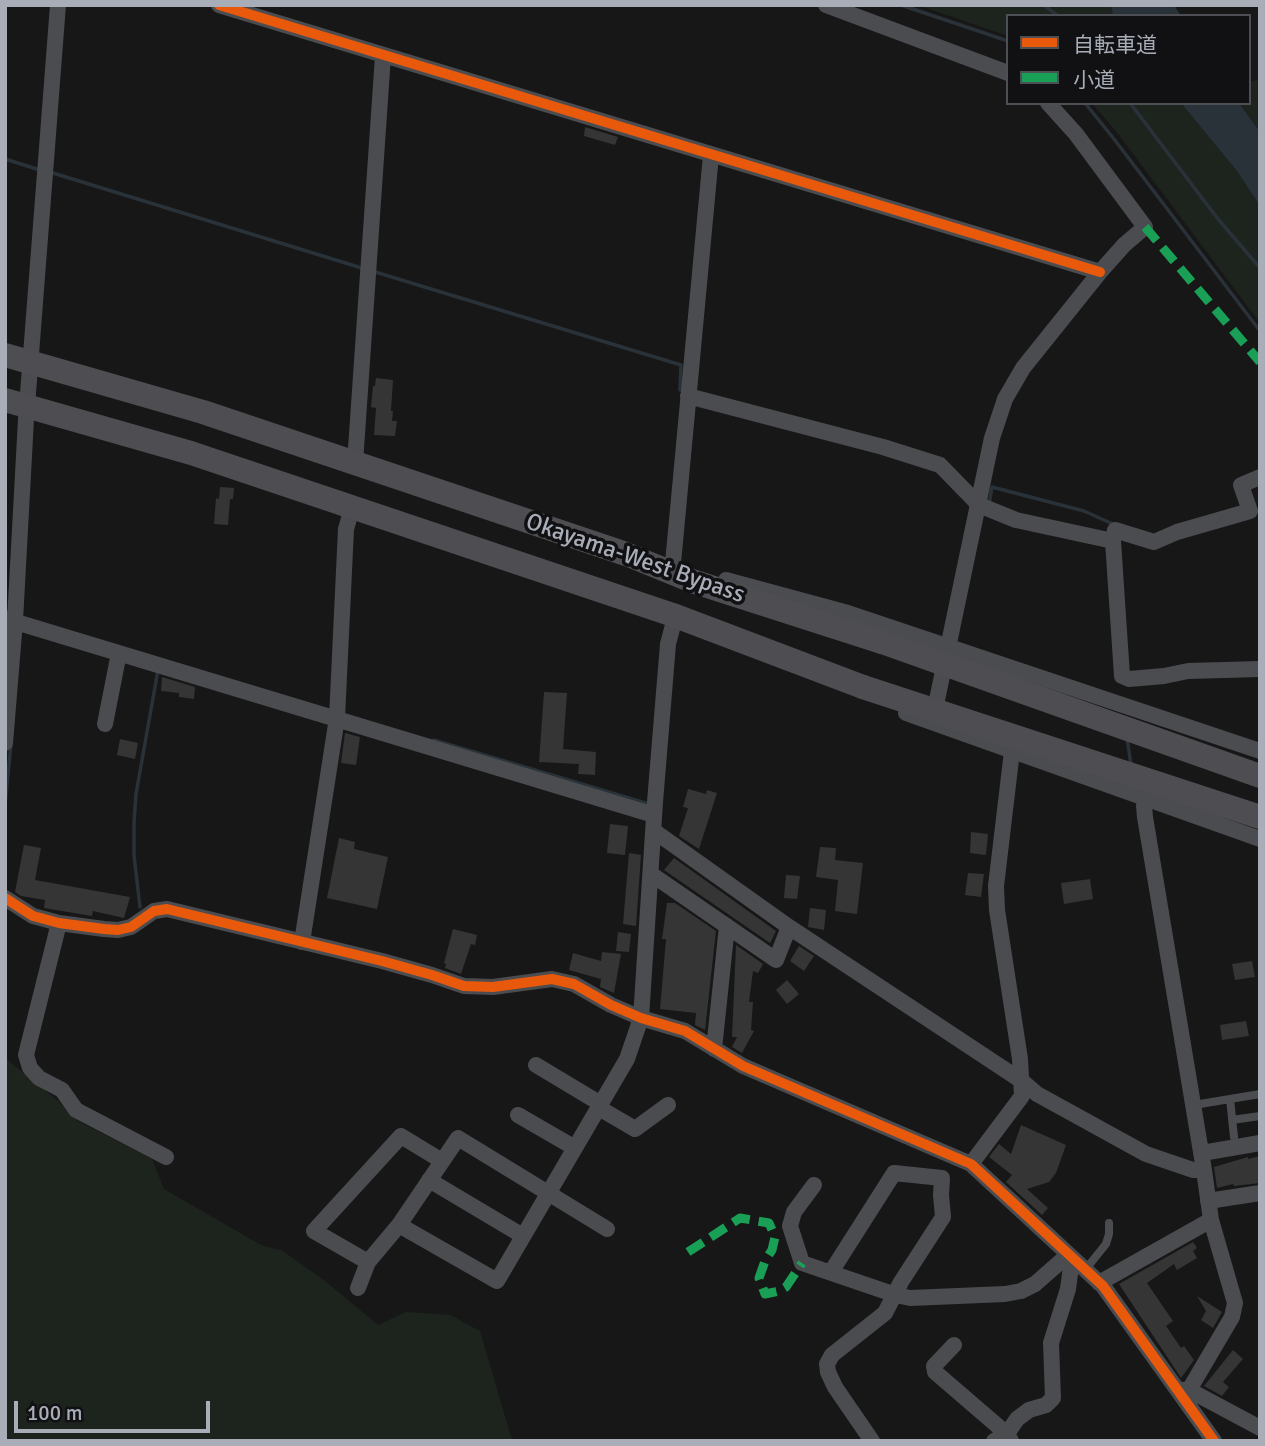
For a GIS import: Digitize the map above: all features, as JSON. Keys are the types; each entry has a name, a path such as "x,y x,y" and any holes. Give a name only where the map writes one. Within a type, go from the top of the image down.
{"highway":[{"name":"Okayama-West Bypass","path":"5,355 204,412 626,554 692,581 881,642 1260,776"},
{"name":"Okayama-West Bypass","path":"16,402 191,453 673,615 863,687 1260,817"}],"street":[{"path":"5,743 16,402 31,362 57,5"},
{"path":"219,5 1100,272"},
{"path":"826,5 1006,72"},
{"path":"355,463 383,56"},
{"path":"932,723 992,438 1005,399 1023,368 1100,272 1124,245 1145,227 1076,134 1050,105"},
{"path":"673,563 710,155"},
{"path":"688,396 883,447 940,465 979,505 1016,520 1113,541"},
{"path":"1260,477 1241,485 1250,512 1177,532 1154,542 1115,530 1113,541 1122,676 1129,678 1164,676 1188,671 1260,669"},
{"path":"302,942 337,714 346,529 352,508"},
{"path":"626,554 673,563 848,613 1260,751"},
{"path":"587,588 789,671 1260,839"},
{"path":"10,620 337,714 654,814 788,929 1023,1081 1037,1094 1146,1154 1193,1170 1203,1162 1260,1143"},
{"path":"399,1225 497,1281 627,1059 641,1018 654,814 668,644 673,625"},
{"path":"105,724 119,653"},
{"path":"1122,706 1129,678"},
{"path":"971,1164 1022,1096 1023,1081 997,910 996,886 1012,751"},
{"path":"1147,799 1144,806 1147,828 1211,1220 1236,1304 1232,1317 1184,1390"},
{"path":"651,874 776,960 788,929"},
{"path":"5,898 33,916 59,923 118,930 131,927 154,911 167,909 420,971 464,986 493,987 552,979 574,984 641,1018 685,1031 743,1066 971,1164 1099,1283 1184,1390 1214,1441"},
{"path":"59,923 26,1055 30,1068 39,1078 62,1090 76,1110 166,1157"},
{"path":"714,1049 727,926"},
{"path":"536,1065 635,1129 668,1105"},
{"path":"518,1115 575,1148"},
{"path":"368,1262 314,1231 401,1136 442,1161"},
{"path":"358,1288 368,1262 399,1225 458,1138 607,1229"},
{"path":"831,1272 894,1173 943,1178 943,1217 901,1282 885,1313 832,1355 827,1364 835,1387 872,1441"},
{"path":"429,1180 523,1236"},
{"path":"814,1185 794,1212 790,1226 802,1262 896,1295 910,1298 1021,1291 1075,1261"},
{"path":"1208,1201 1260,1193"},
{"path":"1099,1283 1211,1220"},
{"path":"954,1345 934,1366 935,1372 1004,1439 1017,1419 1029,1410 1046,1405 1053,1398 1051,1343 1075,1261"},
{"path":"1184,1390 1260,1428"}],"lane":[{"path":"1194,1105 1260,1094"},
{"path":"1230,1099 1234,1137"},
{"path":"1232,1120 1260,1116"},
{"path":"1075,1261 1106,1244 1109,1223"}],"shaded area":[{"path":"918,5 1111,5 1113,14 1006,14 1006,35"},
{"path":"1111,5 1174,5 1180,14 1113,14"},
{"path":"1260,79 1260,132 1240,105 1251,105 1251,81"},
{"path":"1094,105 1183,105 1237,171 1260,206 1260,323"},
{"path":"1183,105 1240,105 1260,132 1260,206 1237,171"},
{"path":"5,1058 58,1101 76,1120 152,1159 164,1189 261,1245 283,1251 325,1281 378,1325 406,1312 450,1315 480,1331 514,1441 5,1441"}],"building":[{"path":"585,127 618,137 615,145 584,136"},
{"path":"376,378 393,380 391,411 392,421 397,421 395,436 374,435 376,408 371,407"},
{"path":"220,487 234,488 233,499 230,499 228,525 214,524 216,498 219,499"},
{"path":"162,677 195,687 194,699 179,697 179,693 161,691"},
{"path":"544,692 567,693 563,749 596,752 595,775 578,774 579,764 539,762"},
{"path":"345,733 360,737 356,765 341,763"},
{"path":"120,739 138,743 135,759 117,755"},
{"path":"688,789 706,794 707,790 717,793 699,849 679,836 688,808 683,807"},
{"path":"610,824 628,826 625,855 607,853"},
{"path":"971,832 988,834 986,855 970,853"},
{"path":"339,838 355,842 354,849 388,857 377,909 327,898"},
{"path":"24,845 41,848 35,880 130,897 124,918 93,911 92,916 44,908 45,900 21,896 15,892"},
{"path":"820,847 836,848 835,860 863,863 857,914 835,911 838,880 816,877"},
{"path":"629,853 641,855 636,926 623,924"},
{"path":"674,858 776,931 770,943 664,870"},
{"path":"968,873 984,874 981,897 965,895"},
{"path":"786,875 800,876 797,899 784,898"},
{"path":"1090,879 1093,899 1064,904 1061,883"},
{"path":"667,903 675,903 716,931 705,1030 695,1025 696,1013 660,1009 666,939 662,939"},
{"path":"810,908 826,910 824,930 808,927"},
{"path":"453,929 477,935 475,945 471,944 461,974 445,968 444,963"},
{"path":"618,932 631,934 629,952 616,951"},
{"path":"736,945 763,964 758,973 753,971 749,1002 753,1002 751,1030 754,1031 742,1053 732,1047 737,1037 732,1037"},
{"path":"799,946 814,956 804,971 790,961"},
{"path":"602,952 621,954 614,993 600,987 601,979 569,970 573,953 601,961"},
{"path":"1252,961 1255,977 1235,980 1232,964"},
{"path":"787,980 799,994 787,1004 776,990"},
{"path":"1246,1021 1249,1036 1222,1040 1220,1025"},
{"path":"1021,1125 1066,1145 1056,1173 1049,1182 1027,1189 1048,1208 1042,1215 1006,1182 1012,1175 989,1157 999,1144 1011,1154"},
{"path":"1260,1156 1260,1183 1233,1184 1217,1188 1214,1167"},
{"path":"1193,1242 1197,1248 1193,1251 1197,1258 1177,1270 1174,1264 1147,1283 1173,1321 1166,1326 1181,1348 1184,1346 1194,1360 1181,1378 1119,1284"},
{"path":"1197,1296 1222,1312 1213,1328 1201,1320 1206,1311"},
{"path":"1233,1350 1243,1359 1223,1382 1229,1387 1222,1396 1204,1386"}],"waterway":[{"path":"901,5 1006,40"},
{"path":"1044,5 1055,14"},
{"path":"1087,105 1260,331"},
{"path":"1132,105 1218,219 1260,268"},
{"path":"5,159 40,170"},
{"path":"53,173 365,269"},
{"path":"372,271 681,365 680,390"},
{"path":"989,504 992,487 1084,511 1115,525"},
{"path":"140,907 134,855 136,794 158,670"},
{"path":"1127,738 1131,765"},
{"path":"434,740 649,804"},
{"path":"5,805 11,744"}],"marked path":[{"path":"1145,227 1260,362"},
{"path":"688,1252 740,1218 769,1223 775,1237 759,1278 765,1294 786,1287 802,1263"}],"cycle path":[{"path":"219,5 1100,272"},
{"path":"5,898 33,916 59,923 118,930 131,927 154,911 167,909 382,961 464,986 493,987 552,979 574,984 641,1018 685,1031 743,1066 971,1164 1103,1286 1214,1441"}]}
